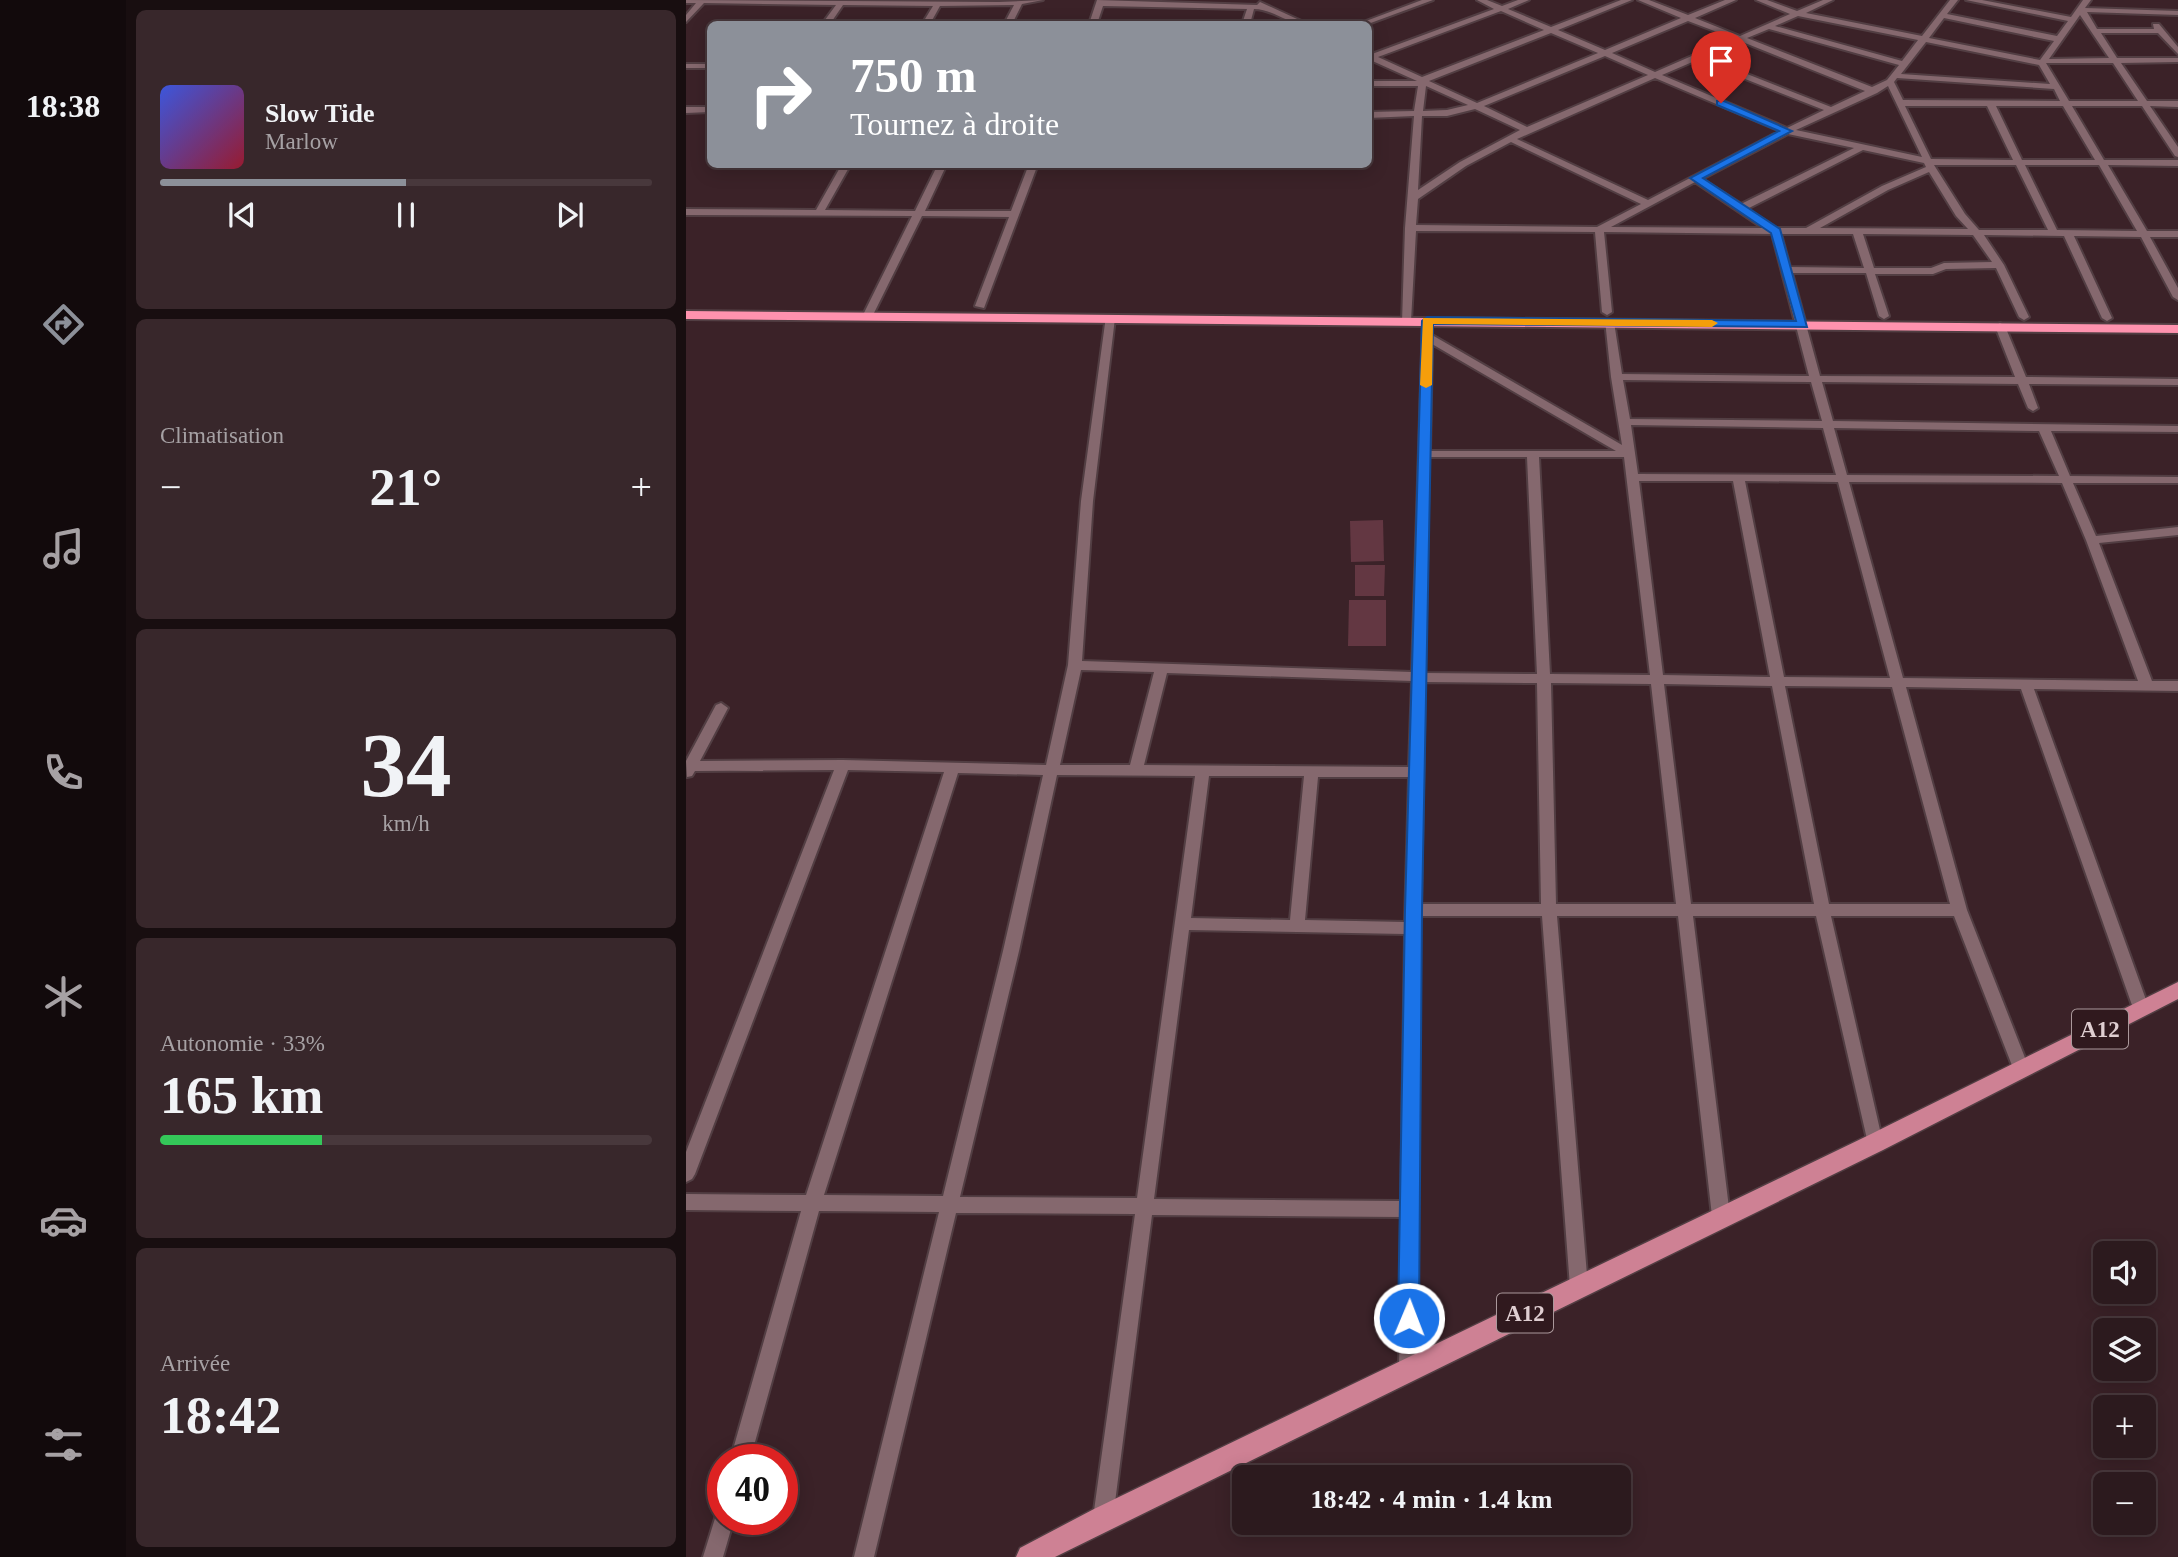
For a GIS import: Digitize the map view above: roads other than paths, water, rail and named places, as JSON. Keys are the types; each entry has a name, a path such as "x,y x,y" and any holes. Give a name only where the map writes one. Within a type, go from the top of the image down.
{"highway":[{"path":"686,305 1110,318 1608,317 2178,329"},
{"path":"686,314 980,306 1406,316 1427,321 1608,317"},
{"path":"1801,320 1884,316 2178,319"}],"main road":[{"name":"A12","path":"1029,1557 1103,1518 1875,1143 2178,990"}],"street":[{"path":"688,1 938,3 1039,0"},
{"path":"1370,21 1429,0"},
{"path":"1481,0 1787,131 1930,165 2178,163"},
{"path":"1372,55 1525,0"},
{"path":"1372,83 1422,82 1628,0"},
{"path":"1642,0 1874,91"},
{"path":"1372,114 1418,115 1477,106 1732,0"},
{"path":"1760,0 1795,13 2043,62 2178,60"},
{"path":"1414,197 1463,164 1527,130 1829,0"},
{"path":"1599,229 1787,131 1894,79 1954,0"},
{"path":"1970,0 2072,19"},
{"path":"2043,62 2087,0"},
{"path":"686,20 702,1"},
{"path":"828,21 842,1"},
{"path":"1010,21 1019,2"},
{"path":"1094,21 1101,2 1251,3 1297,21"},
{"path":"928,21 938,3"},
{"path":"1247,21 1251,3"},
{"path":"2081,10 2178,13"},
{"path":"2081,10 2178,154"},
{"path":"2146,13 2178,52"},
{"path":"1942,15 2058,39"},
{"path":"1767,26 1904,64"},
{"path":"2095,31 2160,31"},
{"path":"1372,57 1527,130"},
{"path":"1698,57 1832,110"},
{"path":"2043,62 2055,87 2144,234 2178,298"},
{"path":"686,66 707,66"},
{"path":"1894,79 2055,87"},
{"path":"1894,79 1930,165 1961,216 1999,265 2024,317"},
{"path":"1406,316 1422,82"},
{"path":"1902,103 2178,104"},
{"path":"1990,103 2017,163 2053,231"},
{"path":"686,120 689,111 707,110"},
{"path":"1511,139 1647,203"},
{"path":"1743,207 1861,148"},
{"path":"1808,231 1930,165"},
{"path":"819,212 845,168"},
{"path":"871,311 941,168"},
{"path":"980,306 1032,168"},
{"path":"1695,178 1743,207 1776,232 1900,683 1959,910 2021,1068"},
{"path":"686,212 1015,214"},
{"path":"1410,228 2178,234"},
{"path":"1599,229 1616,377 1633,477 1682,911 1721,1216"},
{"path":"1857,231 1884,316"},
{"path":"2067,232 2107,318"},
{"path":"1787,270 1933,271 1944,266 1999,265"},
{"path":"864,1557 1013,939 1075,665 1087,502 1110,318"},
{"path":"1408,1372 1413,910 1427,321"},
{"path":"2000,327 2033,408"},
{"path":"1427,337 1630,454"},
{"path":"1616,377 2178,382"},
{"path":"1625,422 2178,429"},
{"path":"2043,426 2092,540 2147,686"},
{"path":"1425,454 1630,454"},
{"path":"1533,454 1544,678 1549,910 1579,1287"},
{"path":"1633,477 1739,480 2178,480"},
{"path":"1739,480 1822,909 1875,1143"},
{"path":"2092,540 2178,531"},
{"path":"1075,665 1420,677 2178,686"},
{"path":"1136,770 1161,669"},
{"path":"2026,685 2141,1008"},
{"path":"687,768 721,708"},
{"path":"687,768 843,765 1050,770 1416,772"},
{"path":"686,1174 843,765"},
{"path":"745,1444 813,1201 953,767"},
{"path":"1103,1518 1203,771"},
{"path":"1297,926 1311,772"},
{"path":"1413,910 1959,910"},
{"path":"1181,924 1413,928"},
{"path":"686,1202 813,1201 1144,1208 1411,1209"},
{"path":"713,1557 719,1535"}]}
